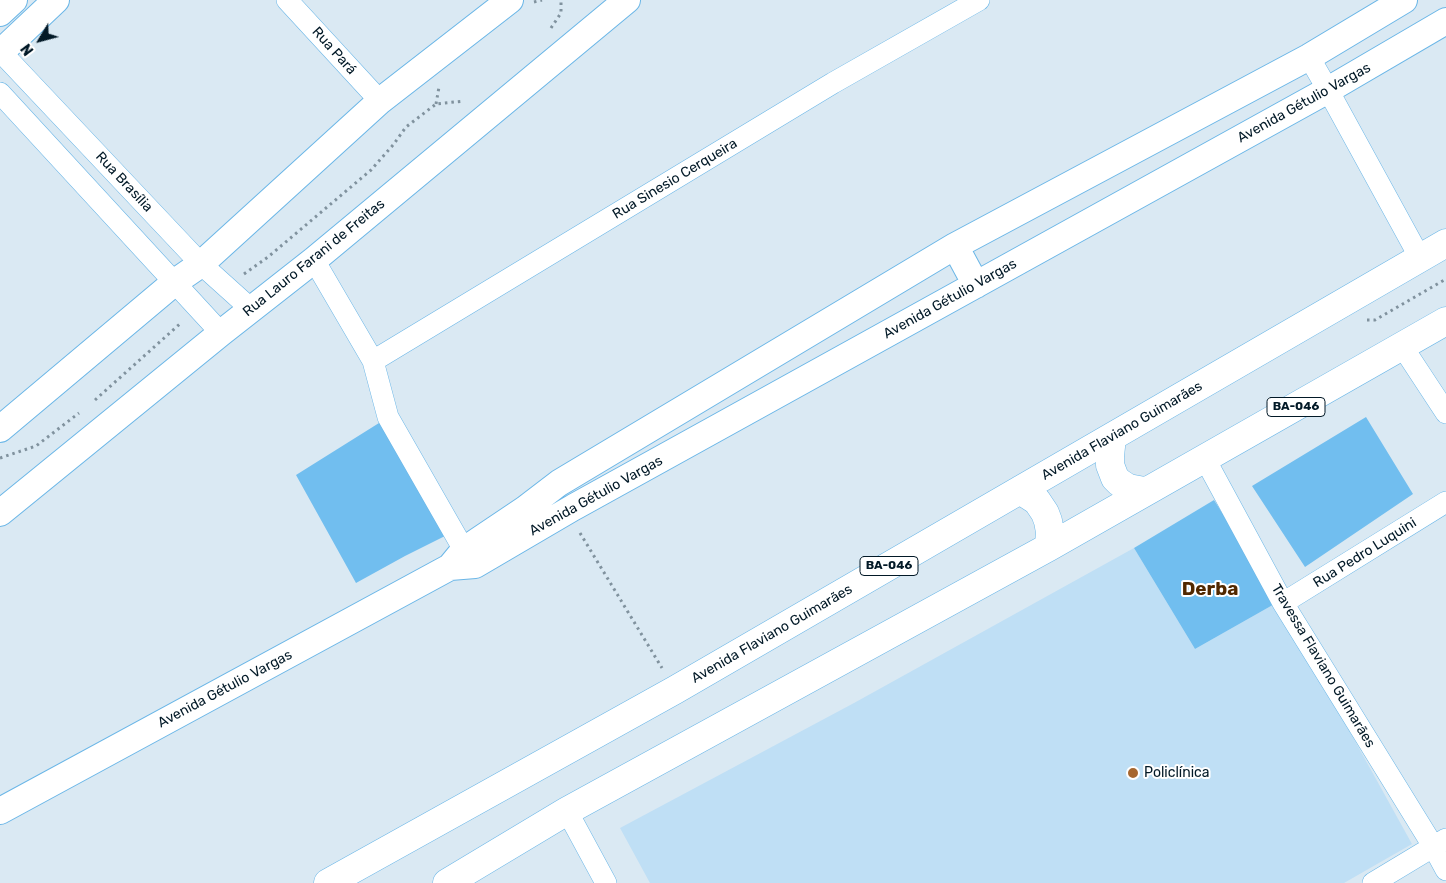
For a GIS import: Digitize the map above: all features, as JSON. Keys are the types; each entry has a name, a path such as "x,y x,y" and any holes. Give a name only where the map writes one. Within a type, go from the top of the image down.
{"main road":[{"name":"Avenida Flaviano Guimarães","path":"328,883 675,690 1446,243"},
{"name":"BA-046","path":"447,883 567,811 1049,547 1144,491 1205,459 1446,321"},
{"path":"1112,437 1110,465 1115,478 1128,488 1144,491"},
{"path":"1020,490 1037,501 1045,514 1050,532 1049,547"}],"street":[{"path":"0,13 14,0"},
{"path":"0,52 56,0"},
{"name":"Rua Pará","path":"288,0 380,101"},
{"path":"0,429 175,282 201,264 380,101 510,0"},
{"name":"Rua Lauro Farani de Freitas","path":"0,513 221,333 314,260 627,0"},
{"name":"Rua Sinesio Cerqueira","path":"373,361 833,83 979,0"},
{"name":"Avenida Gétulio Vargas","path":"463,561 559,483 955,246 1309,57 1404,0"},
{"name":"Avenida Gétulio Vargas","path":"0,811 463,561 570,509 1328,90 1446,21"},
{"name":"Rua Brasília","path":"0,52 201,264 251,309"},
{"path":"1309,57 1420,258"},
{"path":"0,92 221,333"},
{"path":"955,246 976,284"},
{"path":"314,260 373,361 388,417 463,561"},
{"path":"1402,346 1446,413"},
{"name":"Travessa Flaviano Guimarães","path":"1205,459 1283,603 1440,842 1446,870"},
{"path":"559,483 570,509"},
{"name":"Rua Pedro Luquini","path":"1283,603 1446,502"},
{"path":"567,811 606,883"},
{"path":"1373,883 1440,842"}],"path":[{"path":"570,509 675,690"}],"shaded area":[{"name":"Policlínica","path":"1134,548 1195,649 1278,602 1412,844 1344,883 650,883 620,828 854,703"}],"building":[{"path":"1366,417 1413,494 1305,567 1252,486"},
{"path":"387,418 453,532 356,583 296,475"},
{"path":"1214,500 1278,602 1195,649 1134,548"}],"place":[{"name":"Policlínica","path":"1133,773"}],"district":[{"name":"Derba","path":"1210,590"}]}
